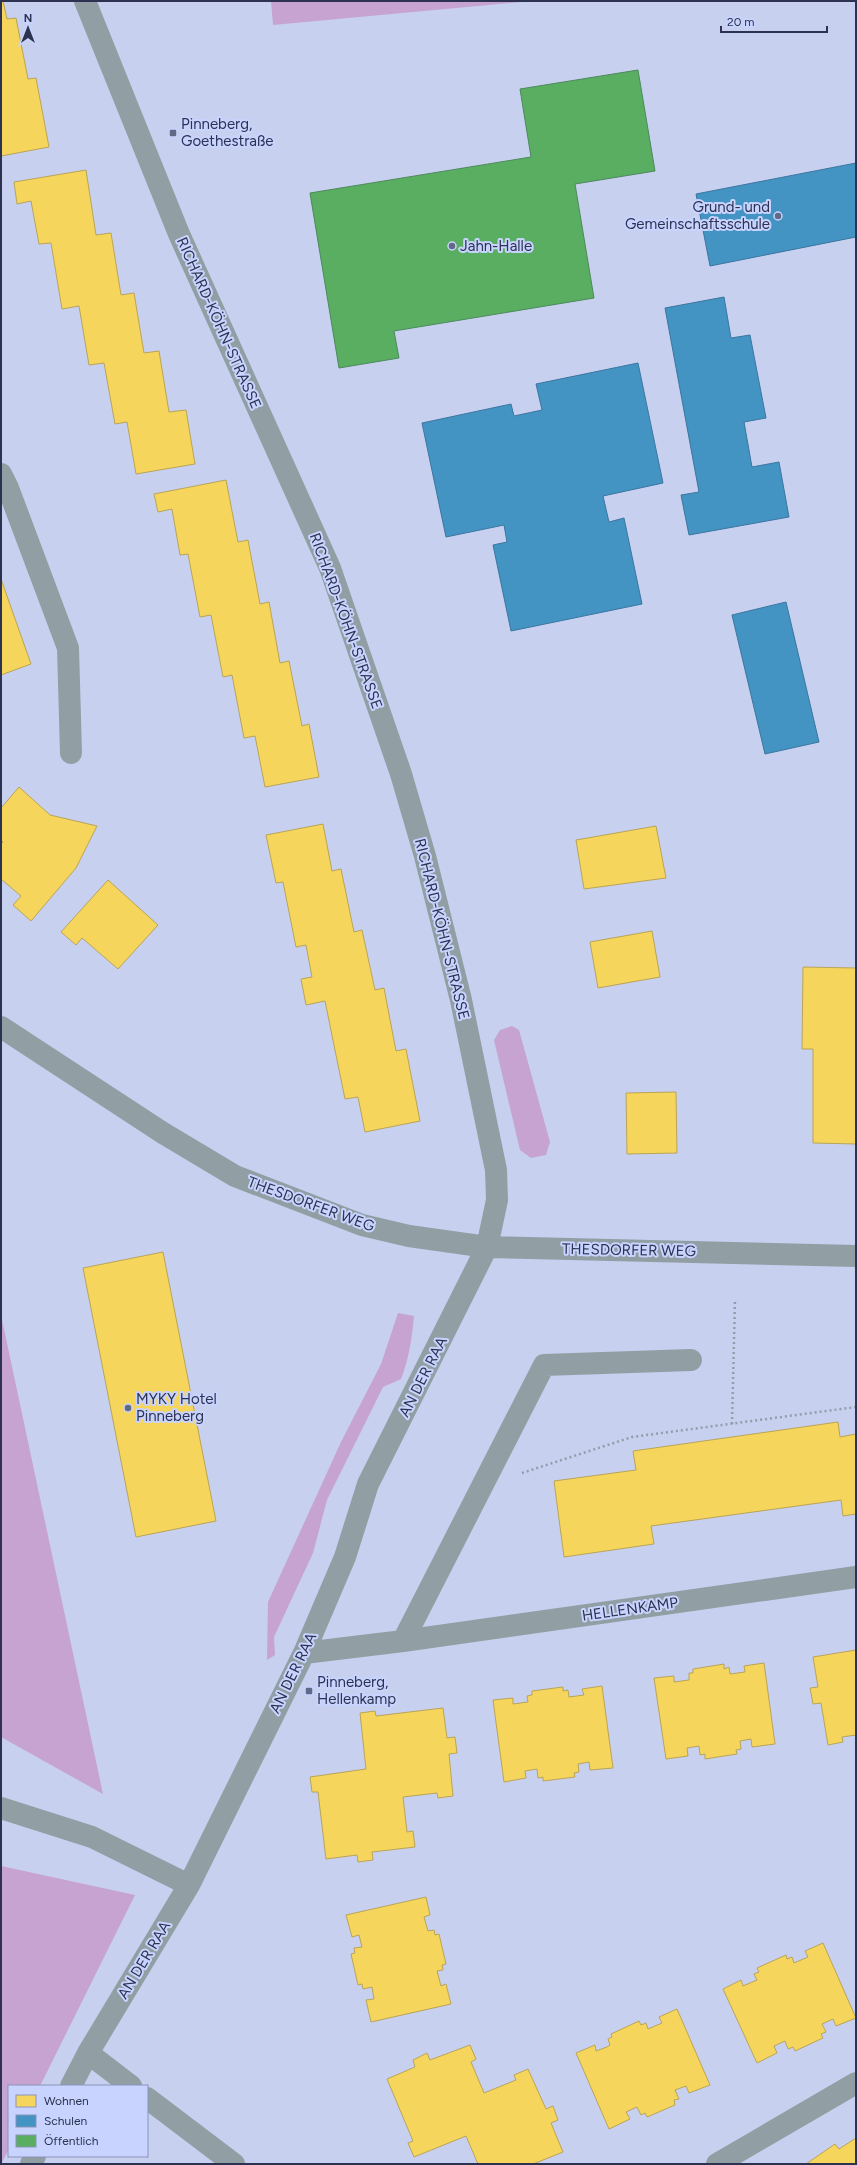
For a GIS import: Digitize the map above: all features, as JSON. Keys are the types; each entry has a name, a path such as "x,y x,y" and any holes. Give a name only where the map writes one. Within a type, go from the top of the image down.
{"street":[{"name":"RICHARD-KÖHN-STRASSE","path":"85,1 179,234 330,568 401,774 425,856 461,1000 496,1170 497,1200 487,1247"},
{"path":"1,474 8,488 68,648 71,753"},
{"name":"THESDORFER WEG","path":"1,1027 157,1128 235,1176 362,1225 409,1236 487,1247 856,1256"},
{"name":"AN DER RAA","path":"72,2085 88,2053 189,1885 304,1653 345,1557 368,1484 487,1247"},
{"path":"403,1641 544,1365 691,1360"},
{"name":"HELLENKAMP","path":"304,1653 403,1641 856,1577"},
{"path":"1,1808 92,1837 189,1885"},
{"path":"88,2053 130,2085"},
{"path":"717,2164 856,2083"},
{"path":"148,2099 234,2164"}],"path":[{"path":"732,1424 734,1299"},
{"path":"482,1487 632,1437 856,1406"}],"shaded area":[{"path":"271,1 533,1 273,25"},
{"path":"512,1026 519,1030 550,1142 546,1155 531,1158 520,1150 494,1040 500,1030"},
{"path":"398,1313 414,1316 410,1348 401,1379 383,1387 327,1500 313,1553 274,1637 275,1655 267,1660 268,1602 341,1442 381,1364"},
{"path":"1,1315 103,1794 1,1737"},
{"path":"1,1866 135,1895 40,2085 8,2085 8,2151 1,2164"}],"building: Wohnen":[{"path":"1,1 3,1 7,19 16,18 28,79 36,78 49,147 1,156"},
{"path":"86,170 96,235 111,233 121,295 134,293 144,353 159,351 169,412 186,410 195,464 136,474 127,422 115,424 104,363 89,365 79,306 62,309 51,243 39,244 31,201 17,204 14,182"},
{"path":"226,480 238,542 248,540 260,604 269,602 280,663 289,661 302,726 309,724 319,777 265,787 255,736 244,738 232,675 223,677 211,615 200,617 188,554 180,555 172,509 158,512 154,494"},
{"path":"1,579 31,664 1,675"},
{"path":"19,787 50,815 97,826 76,868 31,921 13,905 21,896 1,879 1,844 3,842 1,840 1,808"},
{"path":"323,824 332,871 341,869 354,932 362,930 375,990 384,988 396,1051 406,1049 420,1121 365,1132 358,1097 345,1099 325,1001 306,1005 301,979 312,977 306,945 296,947 283,882 276,883 266,835"},
{"path":"656,826 666,878 584,889 576,840"},
{"path":"108,880 158,925 118,969 82,938 76,945 61,932"},
{"path":"652,931 660,977 598,988 590,942"},
{"path":"803,967 856,968 856,1144 813,1143 813,1049 802,1049"},
{"path":"676,1092 677,1153 627,1154 626,1093"},
{"path":"163,1252 216,1521 136,1537 83,1268"},
{"path":"838,1422 840,1437 856,1434 856,1514 843,1516 841,1500 651,1526 654,1544 564,1557 554,1481 636,1470 633,1451"},
{"path":"856,1650 856,1735 842,1737 843,1742 828,1745 821,1703 813,1704 810,1688 818,1687 813,1657"},
{"path":"764,1663 775,1744 752,1747 751,1739 740,1741 741,1749 736,1750 737,1754 705,1759 705,1754 700,1755 699,1746 687,1748 688,1756 666,1759 654,1678 674,1676 674,1682 689,1680 689,1673 693,1673 693,1669 724,1664 724,1669 729,1667 730,1674 745,1672 744,1666"},
{"path":"602,1686 613,1768 590,1770 589,1762 578,1764 579,1772 574,1773 575,1777 543,1781 543,1777 538,1778 537,1769 525,1771 526,1778 504,1782 493,1700 513,1698 513,1704 528,1702 527,1696 532,1695 532,1691 563,1687 563,1691 568,1690 569,1697 584,1695 582,1689"},
{"path":"443,1708 447,1738 455,1737 457,1753 449,1754 453,1796 438,1798 437,1793 403,1797 407,1832 413,1831 415,1847 372,1852 373,1860 358,1862 357,1855 326,1859 318,1792 312,1792 310,1777 366,1769 360,1713 375,1711 376,1716"},
{"path":"426,1897 430,1915 424,1917 428,1931 434,1930 435,1935 439,1934 446,1964 442,1965 443,1970 437,1971 441,1986 446,1984 451,2004 371,2022 366,2000 374,1999 372,1987 363,1989 362,1984 358,1985 351,1954 355,1953 354,1948 362,1947 359,1935 352,1937 346,1915"},
{"path":"823,1943 856,2018 836,2026 833,2019 822,2024 826,2032 821,2034 823,2038 795,2051 793,2047 788,2049 785,2041 774,2046 777,2053 757,2063 723,1989 741,1980 743,1986 757,1980 754,1974 759,1972 757,1968 786,1955 787,1959 792,1957 794,1963 808,1957 805,1951"},
{"path":"677,2009 710,2085 689,2093 686,2086 675,2090 679,2099 674,2100 675,2105 647,2117 645,2113 641,2115 637,2107 626,2112 630,2119 609,2129 576,2053 595,2045 596,2051 607,2047 610,2045 608,2039 612,2037 611,2034 639,2021 641,2025 646,2023 648,2029 662,2023 659,2017"},
{"path":"470,2045 476,2059 471,2062 484,2093 516,2080 514,2075 528,2069 546,2109 553,2106 558,2120 551,2123 563,2152 533,2164 478,2164 466,2136 414,2157 408,2143 413,2141 387,2079 415,2067 413,2060 427,2053 430,2060"},
{"path":"856,2138 856,2164 806,2164 835,2144 839,2149"}],"building: Schulen":[{"name":"Grund- und Gemeinschaftsschule","path":"856,163 856,237 710,266 696,194"},
{"path":"724,297 731,338 750,335 766,418 744,422 752,467 779,462 789,517 689,535 681,495 699,492 665,308"},
{"path":"638,363 663,483 603,496 609,522 624,518 642,604 511,631 493,545 507,542 504,525 446,537 422,423 511,404 514,416 542,410 536,384"},
{"path":"786,602 819,742 765,754 732,615"}],"building: Öffentlich":[{"name":"Jahn-Halle","path":"638,70 655,171 575,184 594,298 394,331 399,358 339,368 310,193 531,157 520,89"}],"place":[{"name":"Pinneberg, Goethestraße","path":"173,133"},
{"name":"Grund- und Gemeinschaftsschule","path":"778,216"},
{"name":"Jahn-Halle","path":"452,246"},
{"name":"MYKY Hotel Pinneberg","path":"128,1408"},
{"name":"Pinneberg, Hellenkamp","path":"309,1691"}]}
